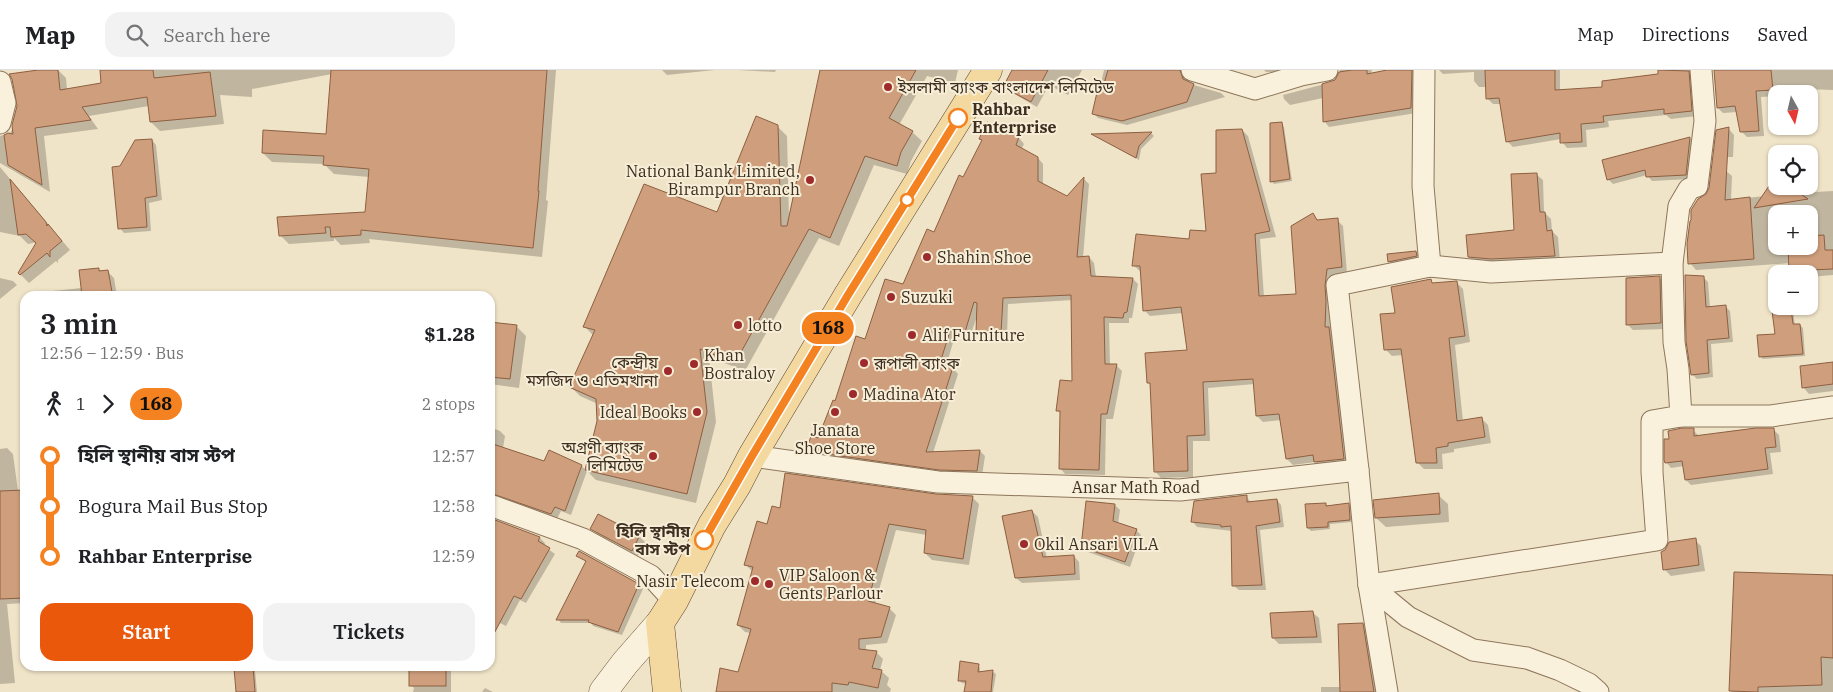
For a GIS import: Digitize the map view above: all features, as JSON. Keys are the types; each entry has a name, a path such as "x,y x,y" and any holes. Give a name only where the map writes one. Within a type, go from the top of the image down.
{"main road":[{"path":"603,692 667,612 712,525 752,456 848,295 988,70"},
{"path":"667,612 667,692"}],"street":[{"path":"1192,70 1255,89 1301,75 1327,70"},
{"path":"1424,70 1423,186 1430,266"},
{"path":"1681,416 1674,342 1672,262 1679,206 1689,189 1697,186 1705,121 1701,70"},
{"path":"0,82 5,103 0,123"},
{"path":"1386,692 1369,585 1337,285 1430,266 1491,272 1672,262"},
{"path":"1369,585 1655,541 1658,538 1652,472 1652,420 1681,416 1771,416 1833,407"},
{"name":"Ansar Math Road","path":"752,456 938,482 1180,490 1358,470"},
{"path":"495,507 583,539 651,576 667,612"},
{"path":"1369,585 1408,617 1473,650 1527,658 1560,670 1589,684 1598,692"}],"building":[{"path":"38,70 58,70 60,90 101,83 100,70 153,70 154,78 210,72 216,116 150,122 147,97 82,107 91,120 35,128 42,185 8,165 4,135 8,133 13,134 12,125 17,106 12,79 9,74"},
{"path":"331,70 547,70 539,191 533,248 361,230 361,235 331,237 330,227 325,227 326,233 279,236 277,217 365,212 369,169 323,165 324,156 262,153 263,130 326,134"},
{"path":"820,70 916,70 889,118 913,131 901,152 897,166 865,156 830,238 809,229 735,363 700,349 707,412 687,494 585,470 597,421 596,399 569,387 595,330 583,327 644,184 717,212 756,116 778,125 781,226 787,226"},
{"path":"1012,70 1048,70 1031,102 1003,87"},
{"path":"1108,70 1180,70 1183,79 1194,84 1187,102 1122,121 1092,114 1098,88 1102,90"},
{"path":"1367,70 1367,74 1387,70 1412,70 1411,108 1323,122 1322,84 1335,80 1339,72"},
{"path":"1485,70 1555,70 1555,90 1602,87 1602,81 1658,74 1658,70 1689,71 1692,111 1664,114 1664,109 1603,116 1604,122 1581,124 1582,142 1560,143 1560,133 1506,142 1499,98 1486,99"},
{"path":"1714,70 1771,70 1772,85 1768,85 1768,90 1756,91 1759,131 1740,132 1735,106 1717,108"},
{"path":"987,122 1019,137 1016,145 1038,157 1038,181 1067,196 1084,177 1077,257 1089,256 1091,276 1133,278 1127,312 1124,313 1123,318 1104,317 1105,364 1117,364 1107,414 1101,414 1099,470 1059,469 1060,411 1056,411 1060,380 1072,381 1071,295 1003,298 1001,333 976,332 977,303 974,302 965,332 950,331 940,363 953,367 926,452 980,450 977,471 939,470 806,451 811,436 818,438 833,400 835,401 856,336 865,339 885,279 903,284 927,229 934,232 959,175 963,177 982,140 979,139"},
{"path":"1282,122 1290,179 1270,182 1270,123"},
{"path":"1729,127 1725,200 1750,197 1754,259 1688,264 1687,244 1691,210 1698,199 1706,194 1709,188 1716,130"},
{"path":"1242,129 1270,231 1255,234 1259,296 1296,294 1291,226 1313,213 1317,220 1338,218 1342,267 1327,269 1325,327 1329,327 1344,459 1314,462 1313,455 1286,459 1279,414 1256,416 1253,379 1203,382 1205,435 1187,436 1188,471 1154,472 1150,383 1147,383 1145,353 1187,350 1181,307 1143,311 1140,266 1132,266 1136,234 1189,239 1190,230 1206,231 1201,174 1216,173 1216,130"},
{"path":"1152,132 1139,146 1136,158 1091,134"},
{"path":"1690,137 1686,175 1646,177 1645,170 1607,180 1602,160"},
{"path":"152,139 157,196 145,198 147,227 118,229 112,167 120,166 135,140"},
{"path":"1537,173 1540,212 1545,212 1547,231 1552,230 1555,256 1491,259 1468,257 1466,235 1514,230 1511,174"},
{"path":"10,179 46,222 47,226 48,224 62,241 50,251 50,257 47,253 20,275 18,273 36,243 26,234 18,235"},
{"path":"1768,187 1768,195 1802,195 1808,199 1768,205 1754,208"},
{"path":"1818,235 1824,235 1825,250 1833,250 1833,269 1818,270 1818,265 1789,265 1788,255 1818,255"},
{"path":"1416,251 1417,256 1388,262 1387,254"},
{"path":"99,268 99,271 108,270 112,291 81,291 79,270"},
{"path":"1685,275 1704,276 1706,307 1726,305 1729,338 1707,340 1709,373 1691,375 1686,341"},
{"path":"1660,276 1661,323 1626,325 1626,278"},
{"path":"1431,279 1432,283 1457,281 1465,336 1449,338 1457,421 1482,417 1485,437 1448,443 1448,446 1436,448 1437,463 1416,463 1401,349 1384,350 1380,314 1395,313 1391,287"},
{"path":"1773,315 1792,315 1793,324 1800,324 1803,354 1759,357 1757,335 1775,334"},
{"path":"495,323 517,325 510,379 495,378"},
{"path":"1833,362 1833,384 1802,388 1800,366"},
{"path":"1694,428 1694,436 1756,428 1774,428 1776,447 1765,448 1768,469 1685,480 1682,461 1665,463 1664,460 1664,439 1669,439 1668,431"},
{"path":"495,445 544,461 549,450 582,465 565,511 555,507 551,514 495,495"},
{"path":"785,473 936,494 973,496 963,559 924,553 926,530 889,524 868,601 890,607 881,637 859,639 859,649 877,651 872,668 882,670 878,688 849,682 848,685 832,683 832,692 716,692 720,668 738,672 751,629 737,625 753,567 744,565 757,521 767,524 772,506 780,508"},
{"path":"20,490 20,598 0,599 0,491"},
{"path":"1439,493 1440,514 1375,518 1373,500"},
{"path":"1247,495 1247,502 1277,499 1280,522 1256,526 1262,585 1232,586 1231,526 1221,527 1221,525 1191,522 1194,501"},
{"path":"1086,501 1115,504 1113,521 1137,529 1125,562 1081,547"},
{"path":"1326,503 1326,506 1349,503 1350,520 1328,522 1328,527 1307,528 1305,504"},
{"name":"Okil Ansari VILA","path":"1032,510 1043,557 1074,555 1075,574 1015,578 1002,516"},
{"path":"598,514 640,535 632,551 590,529"},
{"path":"495,520 540,537 538,541 550,548 521,599 514,596 495,632"},
{"path":"1696,538 1699,565 1663,570 1661,552 1665,550 1669,542"},
{"path":"579,551 639,584 618,632 588,622 589,620 556,620 586,561 576,556"},
{"path":"1734,572 1833,575 1833,658 1821,657 1822,685 1758,687 1758,692 1729,691"},
{"path":"1313,611 1317,637 1272,638 1270,613"},
{"path":"1363,623 1374,692 1340,692 1338,624"},
{"path":"960,661 979,664 978,672 993,670 991,692 964,692 966,681 958,681"},
{"path":"234,671 253,671 255,692 236,692"},
{"path":"409,671 446,671 446,686 409,686"}],"bus line":[{"name":"168","path":"704,540 848,295 958,118"}],"place":[{"name":"ইসলামী ব্যাংক বাংলাদেশ লিমিটেড","path":"888,87"},
{"name":"Rahbar Enterprise","path":"958,118"},
{"name":"National Bank Limited, Birampur Branch","path":"810,180"},
{"name":"Shahin Shoe","path":"927,257"},
{"name":"Suzuki","path":"891,297"},
{"name":"lotto","path":"738,325"},
{"name":"Alif Furniture","path":"912,335"},
{"name":"রূপালী ব্যাংক","path":"864,363"},
{"name":"Khan Bostraloy","path":"694,364"},
{"name":"কেন্দ্রীয় মসজিদ ও এতিমখানা","path":"668,371"},
{"name":"Madina Ator","path":"853,394"},
{"name":"Ideal Books","path":"697,412"},
{"name":"Janata Shoe Store","path":"835,412"},
{"name":"অগ্রণী ব্যাংক লিমিটেড","path":"653,456"},
{"name":"হিলি স্থানীয় বাস স্টপ","path":"704,540"},
{"name":"Okil Ansari VILA","path":"1024,544"},
{"name":"Nasir Telecom","path":"755,581"},
{"name":"VIP Saloon & Gents Parlour","path":"769,584"}]}
